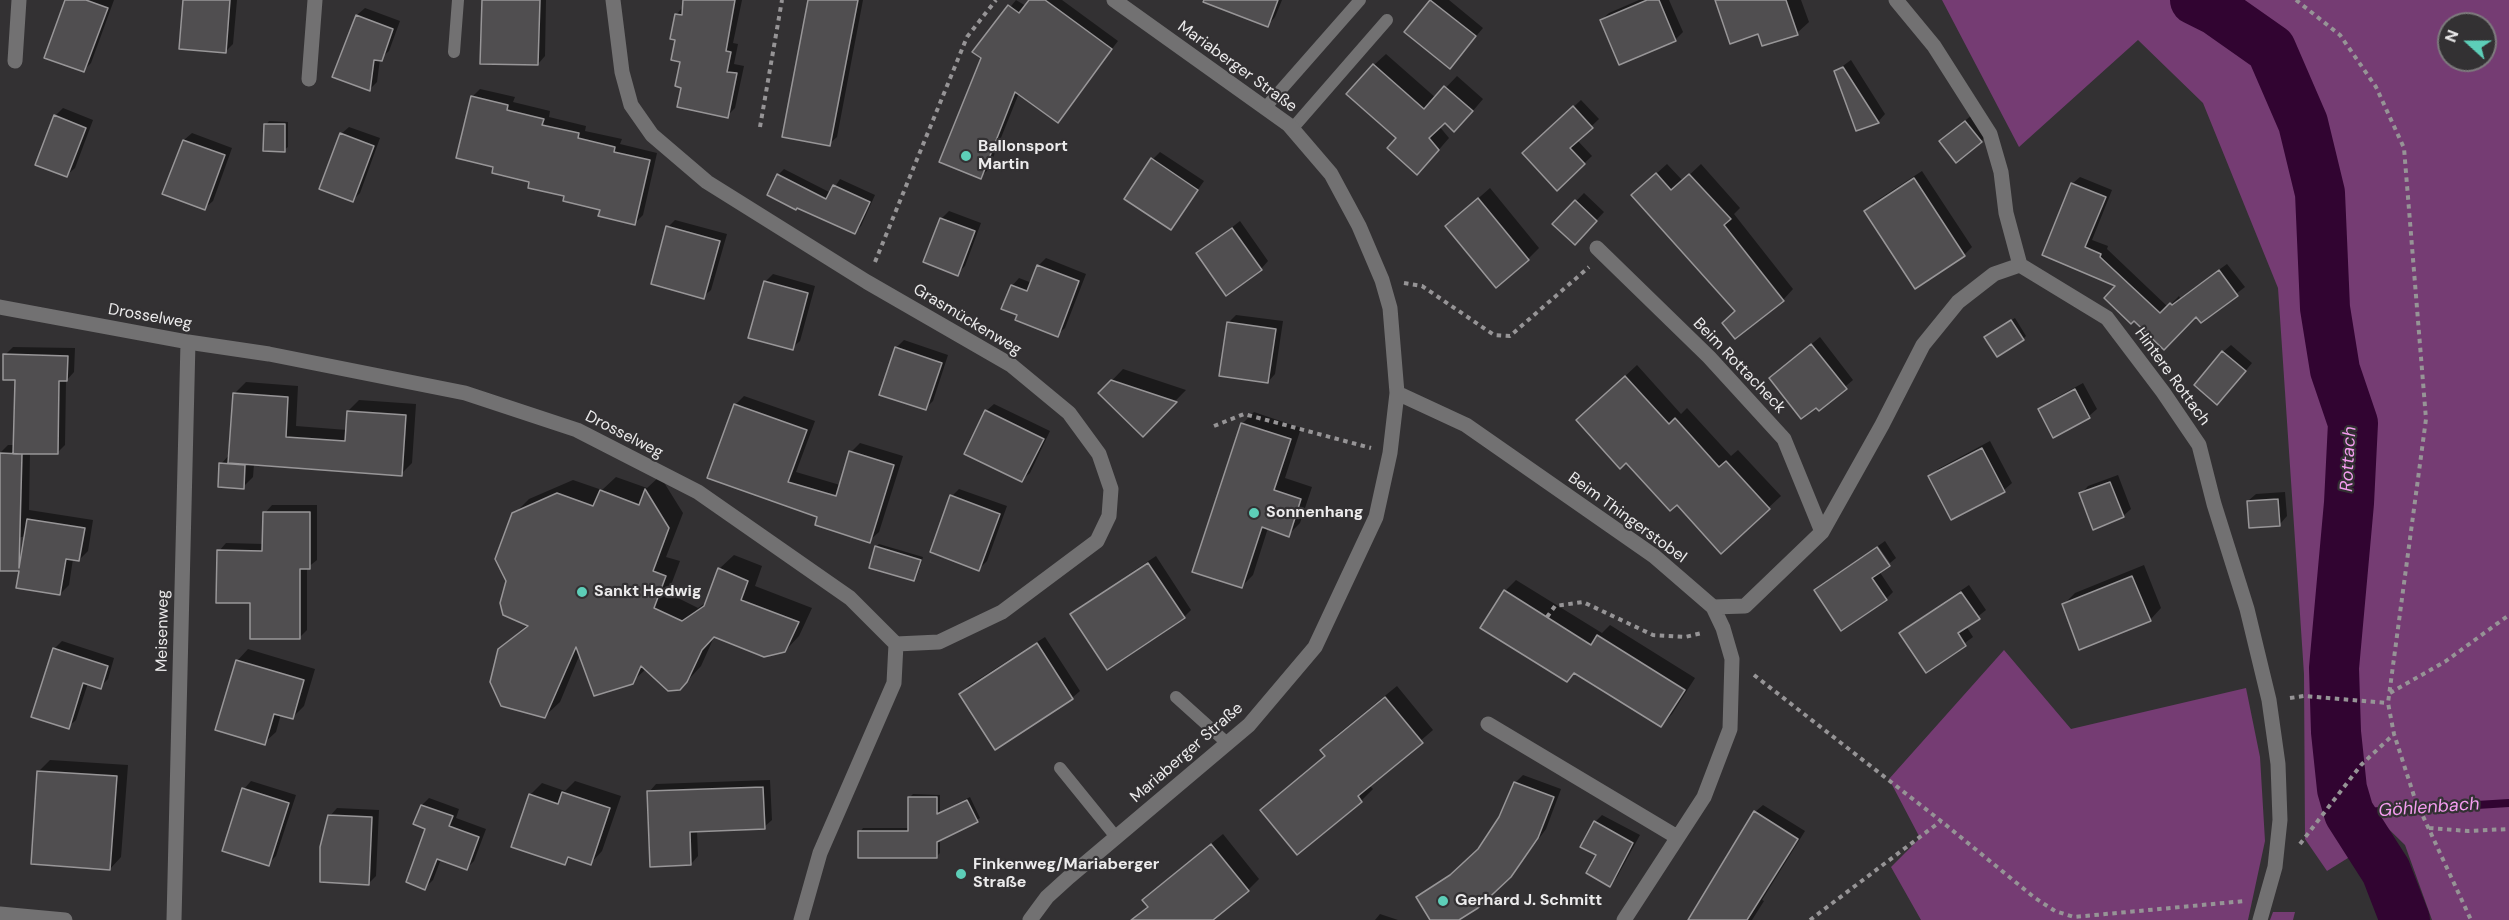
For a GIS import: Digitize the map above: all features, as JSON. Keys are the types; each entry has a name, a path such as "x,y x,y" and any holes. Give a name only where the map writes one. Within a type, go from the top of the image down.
{"street":[{"path":"15,61 19,0"},
{"path":"309,80 315,0"},
{"name":"Grasmückenweg","path":"613,0 622,72 631,105 652,135 707,182 867,282 1011,365 1069,413 1099,454 1111,489 1109,516 1097,541 1002,612 939,642 896,644"},
{"name":"Mariaberger Straße","path":"1030,920 1047,897 1249,725 1315,647 1376,517 1390,453 1397,393 1390,308 1382,280 1359,226 1331,174 1292,129 1114,0"},
{"path":"1713,608 1745,606 1822,532 1882,425 1923,345 1958,302 1994,274 2020,265 2006,213 2001,172 1990,134 1934,46 1896,0"},
{"name":"Beim Rottacheck","path":"1600,252 1709,357 1784,439 1822,532"},
{"name":"Hintere Rottach","path":"2020,265 2107,318 2163,392 2199,445 2214,504 2247,609 2269,700 2278,765 2280,820 2275,867 2260,920"},
{"name":"Drosselweg","path":"0,307 188,342 269,354 465,393 577,430 698,492 850,598 896,644"},
{"name":"Meisenweg","path":"174,920 188,342"},
{"name":"Beim Thingerstobel","path":"1397,393 1466,425 1654,556 1713,608 1723,628 1732,659 1730,729 1704,797 1624,920"},
{"path":"801,920 820,853 894,683 896,644"},
{"path":"1488,724 1677,837"},
{"path":"0,914 65,920"}],"lane":[{"path":"454,52 458,0"},
{"path":"1265,108 1360,0"},
{"path":"1292,129 1387,20"},
{"path":"1176,697 1227,743"},
{"path":"1060,768 1116,837"}],"path":[{"path":"760,127 782,0"},
{"path":"867,282 967,37 996,0"},
{"path":"2296,0 2340,35 2376,87 2404,148 2426,419 2388,703 2394,734 2415,799 2471,920"},
{"path":"1382,280 1422,286 1494,335 1510,336 1600,252"},
{"path":"1214,426 1244,414 1390,453"},
{"path":"1548,617 1555,606 1583,602 1653,635 1685,637 1723,628"},
{"path":"2389,693 2446,661 2509,615"},
{"path":"1732,659 1941,821 2035,898 2055,911 2074,917 2267,899"},
{"path":"2304,696 2363,703 2388,703"},
{"path":"2305,840 2348,781 2394,734"},
{"path":"1810,920 1941,821"},
{"path":"2428,828 2468,831 2509,829"}],"shaded area":[{"path":"1942,0 2509,0 2509,920 2432,920 2405,845 2357,798 2348,858 2327,871 2305,839 2304,674 2278,288 2203,103 2138,40 2019,147"},
{"path":"2004,650 2071,729 2246,688 2260,757 2265,841 2248,920 1921,920 1891,867 1920,838 1889,779"},
{"path":"2273,912 2295,912 2293,920 2270,920"}],"building":[{"path":"65,0 86,0 108,8 84,72 44,58"},
{"path":"183,0 230,0 226,53 179,49"},
{"path":"482,0 540,0 538,65 480,64"},
{"path":"683,0 735,0 726,51 731,52 727,72 737,73 728,118 677,107 681,88 675,86 680,62 671,60 675,40 670,39 675,14 682,15"},
{"path":"808,0 858,0 830,146 782,137"},
{"path":"1029,0 1045,0 1112,49 1058,123 1015,92 981,179 939,162 981,58 972,52 1008,5 1019,13"},
{"path":"1204,0 1278,0 1268,27 1203,2"},
{"path":"1430,0 1476,36 1450,69 1404,32"},
{"path":"1647,0 1659,0 1676,41 1619,65 1600,20"},
{"path":"1715,0 1786,0 1798,35 1762,46 1758,34 1730,44"},
{"path":"356,15 393,29 382,61 374,60 370,91 332,77"},
{"path":"1373,64 1424,109 1444,86 1473,111 1454,132 1445,123 1429,138 1439,150 1417,175 1387,148 1396,138 1346,94"},
{"path":"1843,67 1879,123 1856,131 1834,71"},
{"path":"471,96 508,105 507,110 544,119 542,125 579,133 578,138 615,147 614,152 650,160 635,225 598,216 600,210 563,201 564,196 528,188 529,182 492,173 493,167 456,158"},
{"path":"1573,106 1593,128 1570,148 1585,164 1557,191 1522,153"},
{"path":"54,115 86,128 67,177 35,165"},
{"path":"1965,121 1982,142 1956,163 1939,141"},
{"path":"264,124 285,124 285,152 263,151"},
{"path":"340,133 374,146 353,202 319,189"},
{"path":"183,140 225,155 205,210 162,194"},
{"path":"1151,158 1198,190 1171,230 1124,199"},
{"path":"1656,173 1671,190 1689,174 1731,219 1724,225 1784,301 1735,339 1722,323 1735,311 1631,195"},
{"path":"777,174 826,199 833,185 870,202 855,234 797,208 796,210 767,195"},
{"path":"1914,178 1965,256 1915,289 1864,211"},
{"path":"2071,183 2106,197 2085,247 2101,254 2100,257 2160,313 2170,303 2172,305 2219,270 2238,296 2201,323 2196,317 2164,350 2134,321 2131,324 2104,298 2115,286 2042,255"},
{"path":"1478,198 1529,260 1496,288 1445,226"},
{"path":"1575,200 1597,221 1575,245 1552,224"},
{"path":"940,218 975,231 958,276 923,262"},
{"path":"666,226 720,241 704,299 651,284"},
{"path":"1232,228 1262,270 1226,296 1196,253"},
{"path":"1037,265 1079,281 1058,337 1015,320 1017,315 1001,309 1011,285 1027,291"},
{"path":"764,281 808,293 793,350 748,338"},
{"path":"2011,320 2024,340 1997,357 1984,337"},
{"path":"1227,322 1276,329 1268,383 1219,376"},
{"path":"1811,344 1847,389 1819,411 1816,408 1801,419 1769,378"},
{"path":"895,347 942,363 926,410 879,395"},
{"path":"2222,351 2246,371 2217,405 2194,385"},
{"path":"3,354 68,356 67,381 59,381 58,454 13,454 15,380 3,380"},
{"path":"1625,376 1669,424 1675,418 1719,467 1726,461 1770,509 1721,554 1677,505 1670,511 1626,463 1620,469 1576,420"},
{"path":"1111,380 1177,402 1143,437 1098,393"},
{"path":"2075,389 2090,418 2053,438 2038,409"},
{"path":"233,393 288,397 286,437 345,441 347,411 406,415 402,476 228,463"},
{"path":"734,404 807,430 788,482 836,496 849,451 894,465 870,543 815,525 817,517 707,478"},
{"path":"985,410 1044,439 1022,482 964,454"},
{"name":"Sonnenhang","path":"1241,423 1291,439 1274,490 1301,499 1289,537 1262,527 1242,588 1192,572"},
{"path":"1982,448 2005,492 1951,520 1928,476"},
{"path":"0,453 22,454 19,568 27,519 85,528 79,561 66,559 60,595 16,588 19,571 0,571"},
{"path":"219,463 245,465 244,489 218,487"},
{"path":"2110,482 2124,517 2093,530 2079,493"},
{"name":"Sankt Hedwig","path":"645,489 669,528 653,571 666,576 654,608 682,621 704,606 718,568 748,581 741,600 799,622 785,652 764,657 714,637 702,650 687,682 680,690 668,691 641,666 633,684 594,696 576,647 545,718 501,706 490,682 498,649 528,626 503,615 500,603 506,581 495,559 512,513 557,493 593,506 600,490 639,505"},
{"path":"950,495 1000,514 979,571 930,552"},
{"path":"2278,499 2280,526 2249,528 2247,501"},
{"path":"263,512 310,512 310,569 300,569 300,639 250,639 250,603 216,603 217,550 262,551"},
{"path":"875,546 921,560 914,581 869,568"},
{"path":"1877,547 1890,566 1872,578 1887,600 1841,631 1814,590"},
{"path":"1148,563 1185,618 1107,670 1070,614"},
{"path":"2132,576 2151,621 2079,650 2062,604"},
{"path":"1504,590 1591,645 1597,635 1685,690 1661,727 1574,673 1567,682 1480,628"},
{"path":"1961,592 1980,619 1958,633 1966,646 1926,673 1899,633"},
{"path":"1037,643 1073,699 995,750 959,694"},
{"path":"53,648 108,666 101,689 83,683 69,729 31,717"},
{"path":"236,660 304,680 293,719 274,714 265,745 215,730"},
{"path":"1385,697 1423,743 1358,796 1362,802 1297,855 1260,810 1325,756 1320,750"},
{"path":"37,771 117,776 110,870 31,864"},
{"path":"1514,782 1554,797 1538,838 1511,877 1478,908 1459,920 1430,920 1416,897 1450,875 1478,849 1499,817"},
{"path":"763,787 765,829 690,832 691,865 650,867 647,791"},
{"path":"242,788 289,803 269,866 222,851"},
{"path":"562,792 610,808 591,865 568,857 565,865 511,847 529,794 558,804"},
{"path":"908,797 937,797 937,814 967,800 978,822 937,842 937,858 858,858 858,831 908,831"},
{"path":"421,805 453,816 449,826 479,837 467,870 437,859 425,890 406,882 425,829 413,824"},
{"path":"1754,811 1798,839 1747,920 1688,920"},
{"path":"328,815 372,817 369,885 320,882 320,847"},
{"path":"1594,821 1633,843 1610,887 1586,873 1596,855 1580,847"},
{"path":"1211,844 1249,891 1213,920 1131,920 1148,907 1142,900"}],"waterway":[{"name":"Rottach","path":"2195,0 2217,11 2271,49 2303,123 2320,193 2325,308 2335,370 2353,423 2349,503 2334,668 2336,732 2342,789 2349,813 2386,871 2405,920"},
{"name":"Göhlenbach","path":"2349,813 2509,803"}],"place":[{"name":"Ballonsport Martin","path":"966,156"},
{"name":"Sonnenhang","path":"1254,513"},
{"name":"Sankt Hedwig","path":"582,592"},
{"name":"Finkenweg/Mariaberger Straße","path":"961,874"},
{"name":"Gerhard J. Schmitt","path":"1443,901"}]}
